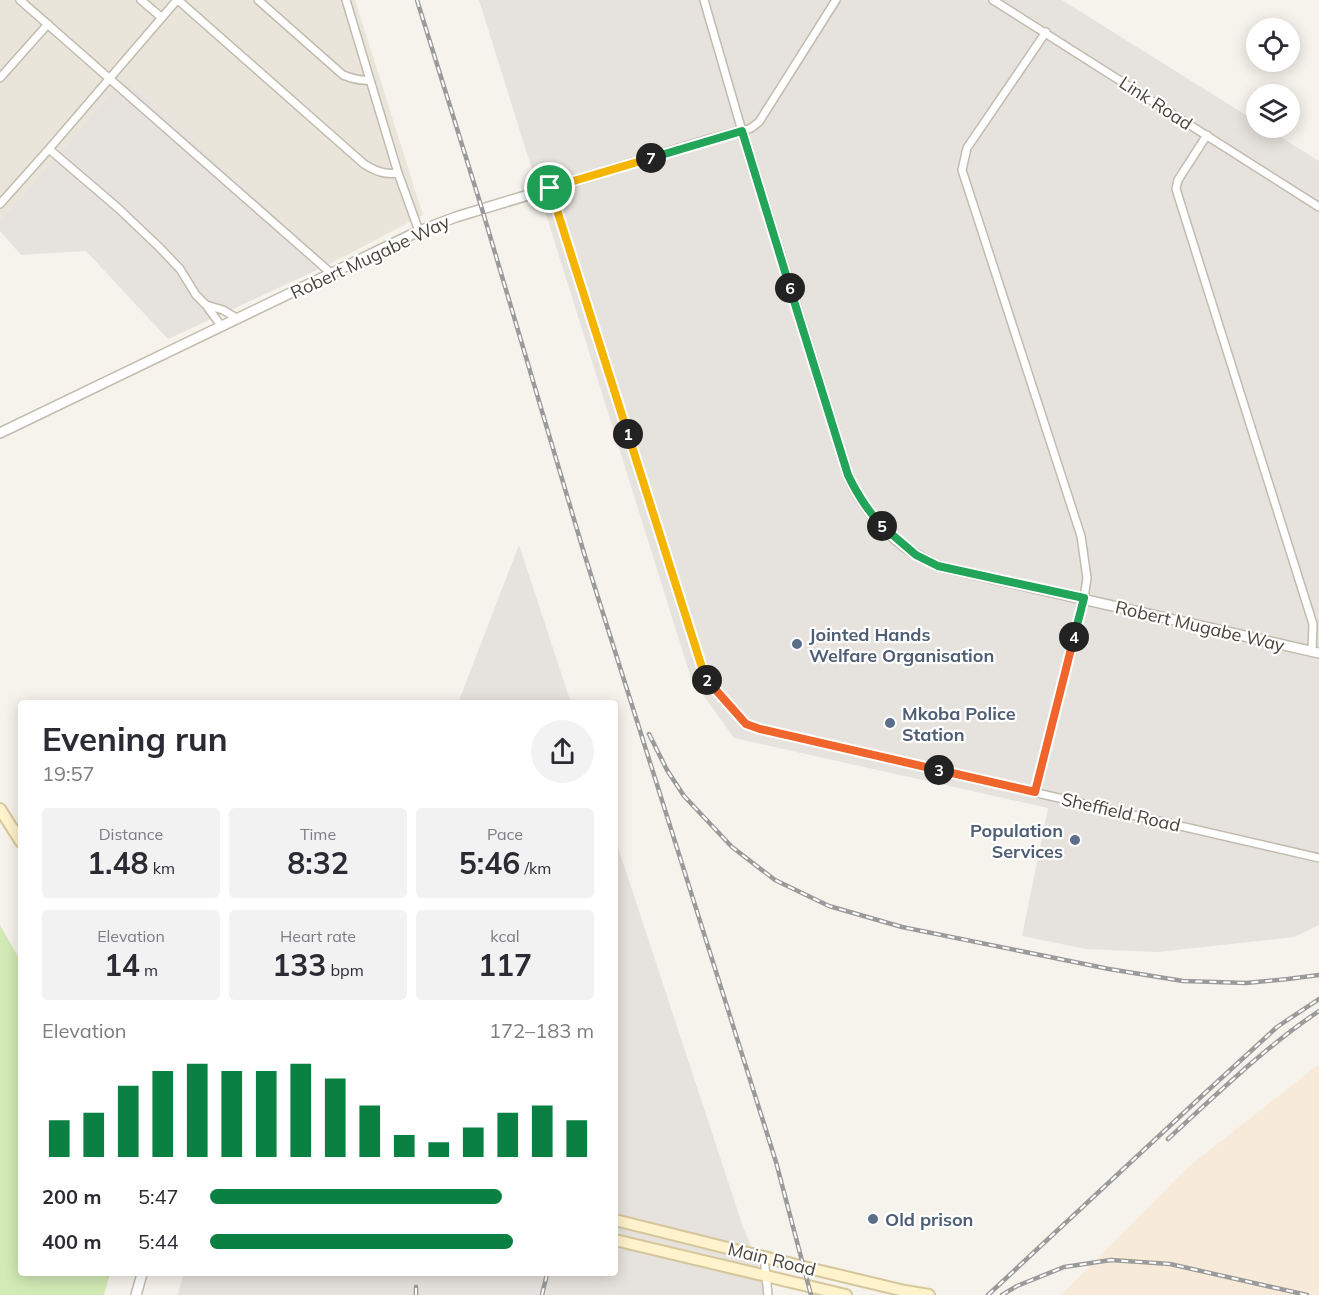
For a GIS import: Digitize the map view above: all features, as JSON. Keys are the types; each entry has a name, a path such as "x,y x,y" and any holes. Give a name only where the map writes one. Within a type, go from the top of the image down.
{"main road":[{"path":"0,809 18,837"},
{"name":"Main Road","path":"618,1221 929,1295"},
{"name":"Main Road","path":"618,1240 846,1295"}],"street":[{"path":"20,0 332,274"},
{"path":"141,0 161,17"},
{"path":"0,204 178,0 364,164 383,173 398,173"},
{"path":"258,0 343,75 363,81 370,80"},
{"path":"346,0 398,173 419,231"},
{"path":"704,0 742,131 759,122 836,0"},
{"name":"Link Road","path":"993,0 1319,207"},
{"path":"0,78 48,24"},
{"path":"1035,792 1084,598 1087,578 1081,536 962,170 967,148 1046,32"},
{"name":"Robert Mugabe Way","path":"0,433 419,231 456,217 742,131 848,475 868,511 883,527 916,555 938,566 1315,652"},
{"path":"1207,135 1178,180 1176,189 1313,624 1315,652"},
{"path":"49,149 118,208 159,247 180,269 196,296 206,305 222,327"},
{"name":"Sheffield Road","path":"550,188 705,677 746,724 1319,858"},
{"path":"206,305 223,310 238,319"},
{"path":"764,1257 768,1295"},
{"path":"136,1295 141,1276"}],"shaded area":[{"path":"0,0 355,0 423,215 330,264 124,78 0,221"},
{"path":"479,0 1062,0 1246,115 1246,138 1282,138 1319,161 1319,925 1294,937 1158,952 1086,949 1022,936 1048,808 734,738 691,678"},
{"path":"124,78 330,264 168,339 86,251 21,255 0,231 0,221"},
{"path":"519,545 570,700 459,700"},
{"path":"618,847 743,1227 771,1295 177,1295 183,1276 618,1276"},
{"path":"1319,1064 1319,1295 1061,1295 1187,1168"}],"green space":[{"path":"0,925 18,957 18,1276 109,1276 104,1295 0,1295"}],"railway":[{"path":"417,0 482,209 584,553 776,1162 811,1295"},
{"path":"649,734 667,770 684,796 732,847 775,880 829,906 902,927 1109,969 1183,981 1246,983 1319,975"},
{"path":"988,1295 1277,1027 1319,999"},
{"path":"1168,1139 1260,1056 1319,1011"},
{"path":"1002,1295 1017,1286 1064,1267 1111,1260 1170,1264 1307,1295"},
{"path":"542,1295 547,1276"},
{"path":"416,1287 416,1295"}],"place":[{"name":"Jointed Hands Welfare Organisation","path":"797,644"},
{"name":"Mkoba Police Station","path":"890,723"},
{"name":"Population Services","path":"1075,840"},
{"name":"Old prison","path":"873,1219"}],"route":[{"path":"742,131 848,475 868,511 899,542 916,555 938,566 1084,598 1035,792 760,729 746,724 705,677 550,188 742,131"}]}
